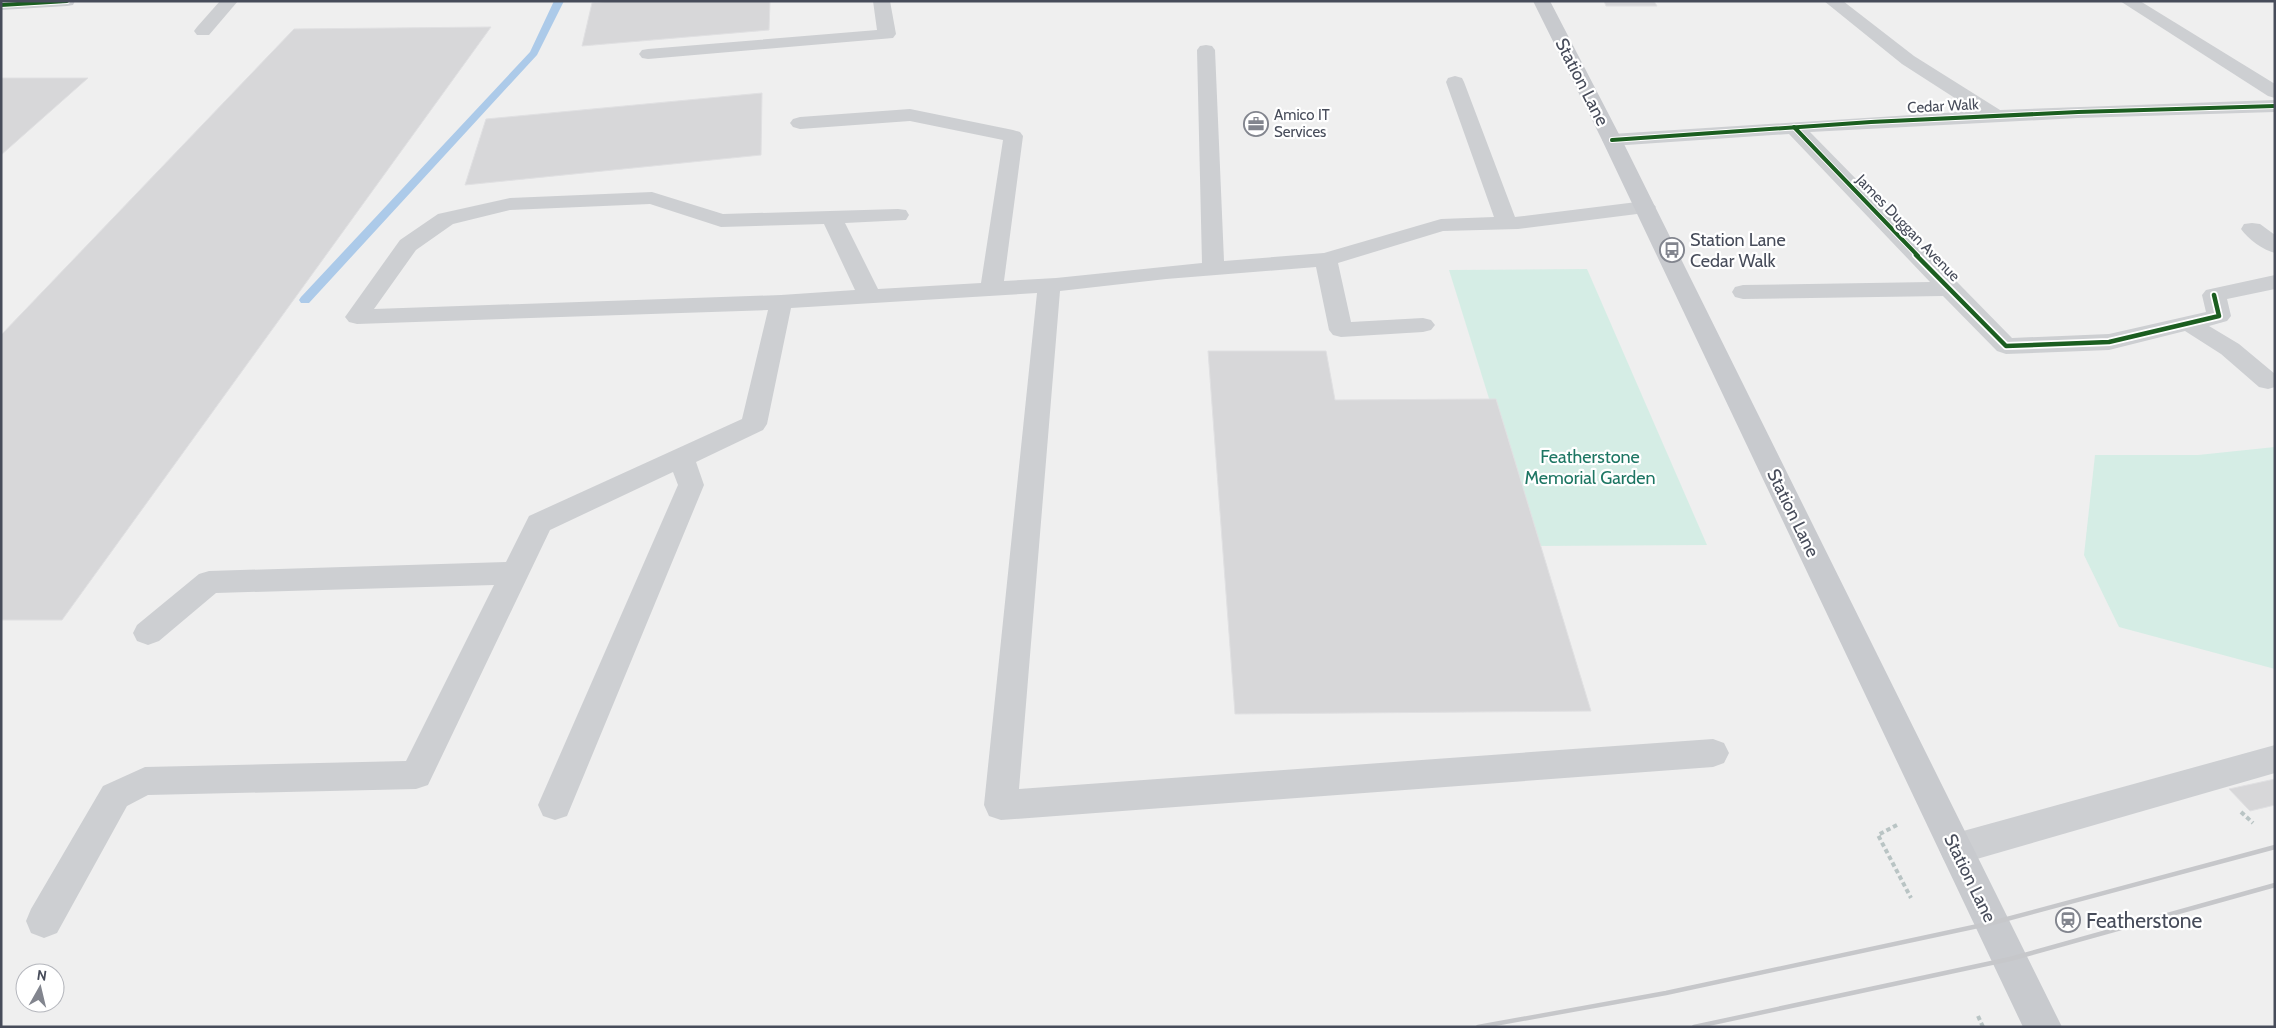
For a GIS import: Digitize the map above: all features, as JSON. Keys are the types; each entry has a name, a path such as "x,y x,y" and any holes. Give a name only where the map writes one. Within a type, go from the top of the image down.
{"main road":[{"name":"Station Lane","path":"1541,1 1645,207 2043,1027"}],"street":[{"path":"1,5 67,1"},
{"path":"202,31 230,1"},
{"path":"648,54 887,34 881,1"},
{"name":"Cedar Walk","path":"1832,1 1908,60 1996,116"},
{"path":"2128,1 2275,92"},
{"path":"1206,50 1213,268"},
{"path":"1455,82 1507,223"},
{"name":"Cedar Walk","path":"1612,140 1794,127 1996,116 2275,106"},
{"path":"800,123 910,116 1013,136 992,289"},
{"name":"James Duggan Avenue","path":"1794,127 2006,346 2110,342 2188,323"},
{"path":"898,215 721,221 652,198 510,204 446,219 408,245 357,317 781,302 1049,286 1213,268 1326,260 1441,225 1507,223 1645,207"},
{"path":"831,217 870,296"},
{"path":"2252,229 2275,246"},
{"path":"1326,260 1341,330 1423,325"},
{"path":"2188,323 2219,316 2214,296 2275,282"},
{"path":"1049,286 1001,805 1713,753"},
{"path":"1743,292 1949,289"},
{"path":"44,921 115,796 145,780 416,776 538,523 754,424 781,302"},
{"path":"2188,323 2230,349 2268,381"},
{"path":"555,805 691,485 681,458"},
{"path":"148,633 209,582 514,573"},
{"path":"1956,849 2275,759"}],"path":[{"path":"1878,835 1911,898"},
{"path":"1978,1016 1984,1027"}],"green space":[{"name":"Featherstone Memorial Garden","path":"1587,269 1707,545 1535,546 1449,270"},
{"path":"2275,447 2275,669 2119,627 2084,555 2095,455 2198,455"}],"building":[{"path":"610,1 770,1 769,30 582,46 592,3"},
{"path":"1604,1 1654,1 1657,6 1606,6"},
{"path":"491,27 62,620 1,620 1,335 294,29"},
{"path":"1,78 88,78 1,155"},
{"path":"762,93 761,155 465,185 486,119"},
{"path":"1208,351 1326,351 1335,400 1496,399 1591,711 1235,714"},
{"path":"2275,779 2275,805 2250,811 2229,789"}],"waterway":[{"path":"305,300 534,53 559,1"}],"railway":[{"path":"1478,1027 1666,993 1992,923 2275,847"},
{"path":"1694,1027 2010,959 2275,885"}],"cycle path":[{"path":"1,5 67,1"},
{"path":"1612,140 1871,122 2078,112 2275,106"},
{"path":"1794,127 2006,346 2109,342 2219,316 2214,295"}],"place":[{"name":"Amico IT Services","path":"1256,124"},
{"name":"Station Lane Cedar Walk","path":"1672,250"},
{"name":"Featherstone","path":"2068,920"}]}
